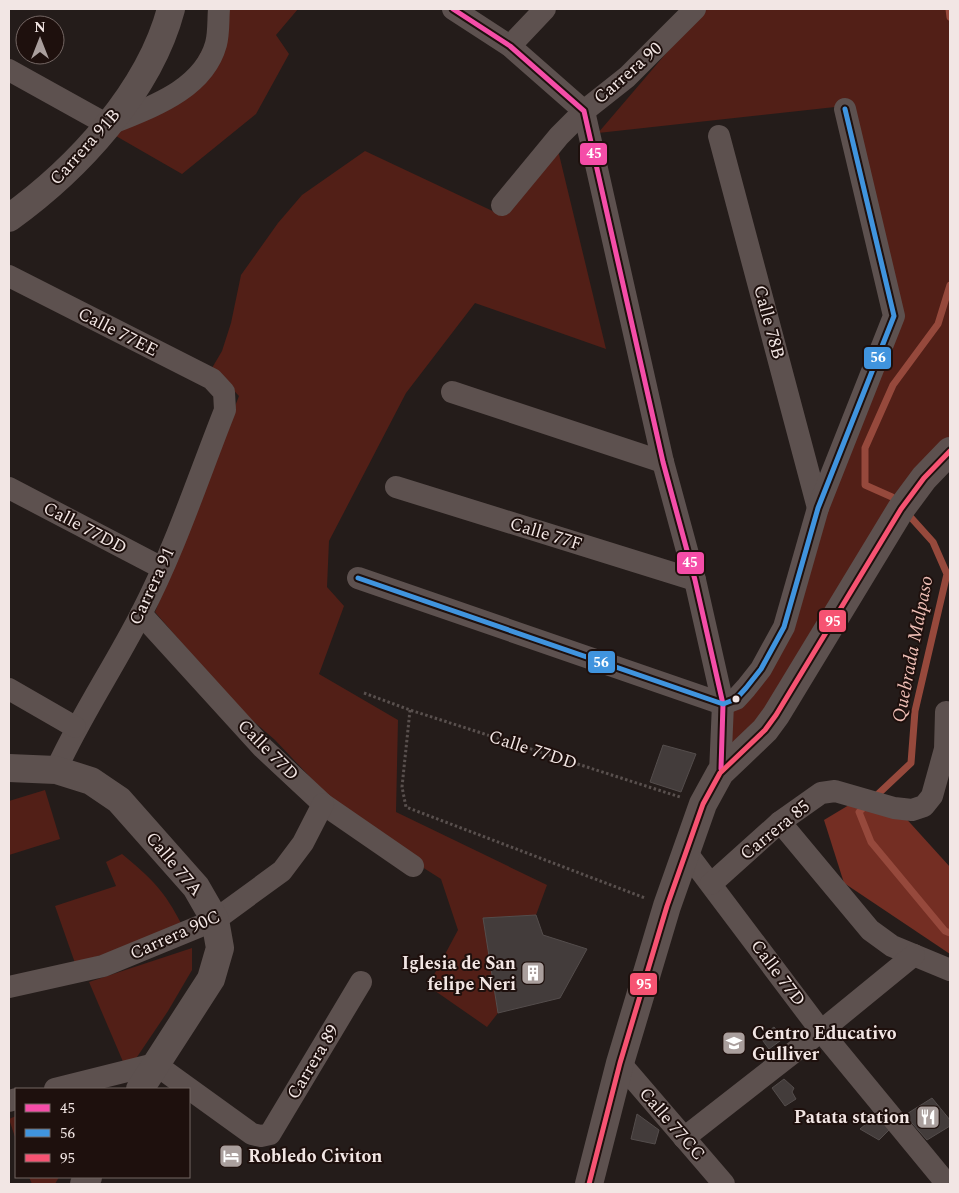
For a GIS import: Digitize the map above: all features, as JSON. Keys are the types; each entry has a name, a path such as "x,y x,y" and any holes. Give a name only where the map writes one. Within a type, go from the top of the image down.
{"street":[{"name":"Carrera 91B","path":"9,218 40,196 108,125 145,73 167,24 171,9"},
{"path":"9,70 108,125 164,100 199,76 216,44 219,9"},
{"path":"453,9 510,46 584,111 663,462 695,580 724,704 720,774"},
{"path":"510,46 545,9"},
{"name":"Carrera 90","path":"502,205 559,136 584,111 627,78 695,9"},
{"path":"358,578 724,704 736,699 761,669 784,627 818,508 894,316 845,109"},
{"name":"Calle 78B","path":"719,136 818,508"},
{"name":"Calle 77EE","path":"9,276 212,379 224,392"},
{"name":"Carrera 91","path":"56,770 76,727 141,614 162,568 225,410 224,392"},
{"path":"452,392 663,462"},
{"path":"589,1184 620,1063 666,906 687,853 703,804 720,774 765,730 901,509 924,478 950,451"},
{"name":"Calle 77F","path":"396,487 695,580"},
{"name":"Calle 77DD","path":"9,488 162,568"},
{"name":"Calle 77D","path":"141,614 257,741 323,804 413,866"},
{"path":"9,689 76,727"},
{"name":"Carrera 85","path":"711,884 780,822 821,793 835,791 894,808 912,810 924,806 932,796 944,748 946,712"},
{"name":"Calle 77A","path":"9,768 56,770 92,781 119,800 196,887 215,920 220,948 211,979 141,1088"},
{"name":"Carrera 90C","path":"9,987 103,966 215,920 282,870 303,843 323,804"},
{"path":"780,822 870,930 892,946 950,970"},
{"name":"Calle 77D","path":"687,853 821,1031 947,1184"},
{"path":"684,1138 821,1031 914,955"},
{"name":"Carrera 89","path":"190,1089 252,1134 261,1136 270,1134 361,982"},
{"name":"Calle 77CC","path":"620,1063 724,1184"},
{"path":"59,1088 155,1064"},
{"name":"Carrera 89","path":"155,1064 188,1088"}],"path":[{"name":"Calle 77DD","path":"364,693 410,710 703,804"},
{"path":"410,710 402,787 406,807 666,906"}],"shaded area":[{"path":"226,9 298,9 276,35 289,54 256,114 182,174 109,132 171,105"},
{"path":"704,9 950,9 950,451 734,758 723,704 761,669 894,316 835,107 598,133"},
{"path":"557,146 606,349 475,303 406,393 329,541 327,587 344,606 319,674 398,720 396,812 547,885 536,915 484,918 498,1013 487,1027 428,986 458,930 441,879 370,834 327,795 275,740 236,706 155,612 239,396 212,368 222,351 231,323 241,275 278,223 302,195 365,151 501,215"},
{"path":"45,790 60,839 9,855 9,801"},
{"path":"854,802 902,814 950,867 950,954 844,883 824,820"},
{"path":"122,854 142,871 163,894 182,925 132,946 75,963 55,906 116,886 106,862"},
{"path":"192,948 192,970 168,1011 135,1060 124,1064 89,982"},
{"path":"15,1116 15,1137 9,1119"},
{"path":"29,1178 58,1178 55,1184 32,1184"}],"building":[{"path":"663,745 696,754 681,792 650,782"},
{"name":"Iglesia de San felipe Neri","path":"536,915 543,935 587,949 560,998 498,1013 483,918"},
{"path":"774,1027 784,1038 769,1049 760,1037"},
{"path":"784,1079 794,1088 792,1092 796,1099 785,1106 772,1088"},
{"name":"Patata station","path":"932,1098 950,1120 950,1126 927,1140 905,1115"},
{"path":"637,1114 659,1130 655,1144 631,1139"},
{"path":"878,1114 892,1127 879,1140 860,1129"}],"waterway":[{"name":"Quebrada Malpaso","path":"949,9 950,17"},
{"name":"Quebrada Malpaso","path":"898,504 892,497 865,485 865,448 893,385 938,324 950,285"},
{"name":"Quebrada Malpaso","path":"906,512 933,542 947,574 915,711 911,763 859,812 871,842 945,931 950,933"}],"transit line":[{"name":"45","path":"453,9 510,46 584,111 663,462 695,580 723,704 721,769"},
{"name":"56","path":"358,578 723,704 736,699 761,669 784,627 818,508 894,316 845,109"},
{"name":"95","path":"589,1184 620,1063 667,906 703,804 720,773 765,730 776,715 901,509 924,478 950,451"}],"place":[{"name":"Iglesia de San felipe Neri","path":"533,973"},
{"name":"Centro Educativo Gulliver","path":"734,1043"},
{"name":"Patata station","path":"928,1117"},
{"name":"Robledo Civiton","path":"231,1156"}]}
